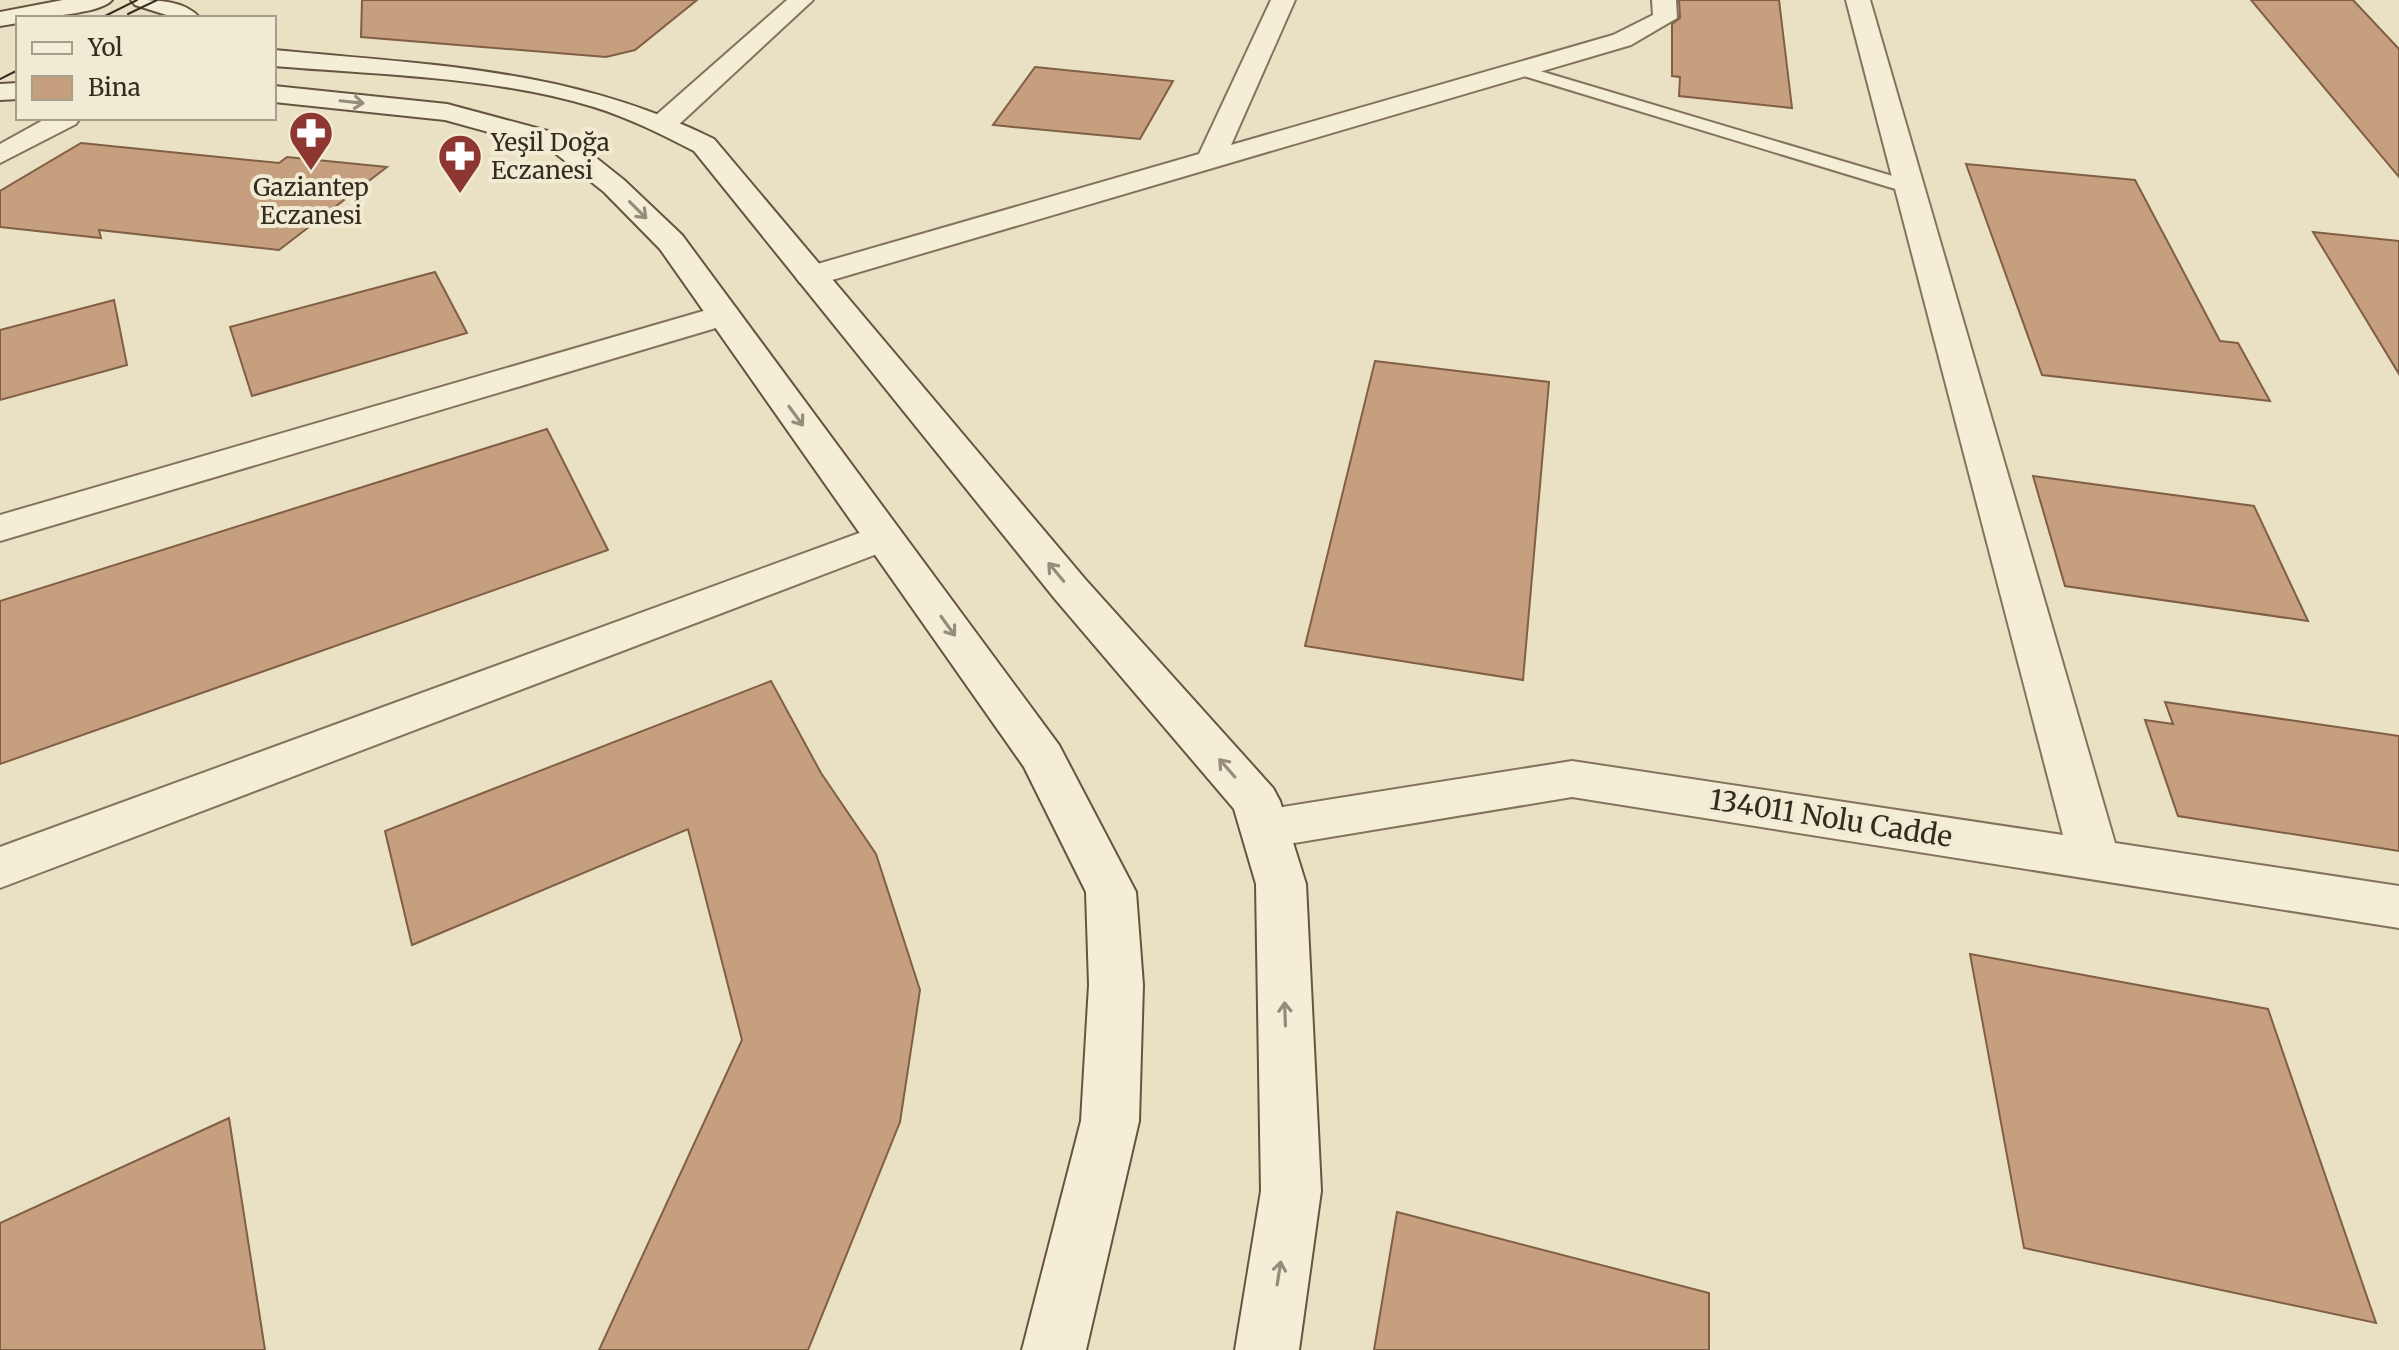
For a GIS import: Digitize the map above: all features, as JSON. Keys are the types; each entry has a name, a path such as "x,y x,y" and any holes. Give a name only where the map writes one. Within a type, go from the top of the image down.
{"street":[{"path":"2,18 63,0"},
{"path":"30,10 100,0"},
{"path":"143,0 195,15"},
{"path":"665,122 801,0"},
{"path":"1210,161 1283,0"},
{"path":"811,276 1622,40 1665,18 1664,0"},
{"path":"1858,0 2094,857"},
{"path":"276,58 488,80 585,95 665,122 704,145 1070,589 1256,801 1281,884 1291,1191 1267,1350"},
{"path":"276,94 447,112 560,143 614,186 671,242 1043,758 1111,892 1116,985 1110,1121 1054,1350"},
{"path":"0,155 63,120"},
{"path":"0,528 724,315"},
{"path":"0,868 884,537"},
{"name":"134011 Nolu Cadde","path":"1264,829 1572,779 2094,857 2399,907"}],"lane":[{"path":"1520,70 1909,187"}],"building":[{"path":"362,0 697,0 635,50 606,57 361,37"},
{"path":"1679,0 1779,0 1792,108 1679,96 1680,77 1672,76 1672,24 1680,18"},
{"path":"2251,0 2353,0 2399,49 2399,177"},
{"path":"1035,67 1173,81 1140,139 993,125"},
{"path":"81,143 279,163 287,157 387,167 279,250 99,230 101,238 0,227 0,191"},
{"path":"1966,164 2135,180 2220,341 2238,343 2270,401 2042,375"},
{"path":"2313,232 2399,241 2399,374"},
{"path":"435,272 467,333 252,396 230,327"},
{"path":"114,300 127,365 0,400 0,330"},
{"path":"1375,361 1549,382 1523,680 1305,646"},
{"path":"547,429 608,550 0,764 0,601"},
{"path":"2033,476 2254,506 2308,621 2065,586"},
{"path":"771,681 821,773 876,854 920,990 900,1122 808,1350 599,1350 742,1040 688,829 412,945 385,831"},
{"path":"2165,702 2399,736 2399,851 2178,816 2145,720 2173,724"},
{"path":"1970,954 2268,1009 2376,1323 2024,1248"},
{"path":"229,1118 265,1350 0,1350 0,1223"},
{"path":"1397,1212 1709,1293 1709,1350 1374,1350"}],"tram line":[{"path":"105,16 137,0"},
{"path":"128,14 157,0"},
{"path":"0,79 16,71"}],"place":[{"name":"Gaziantep Eczanesi","path":"311,172"},
{"name":"Yeşil Doğa Eczanesi","path":"460,195"}]}
